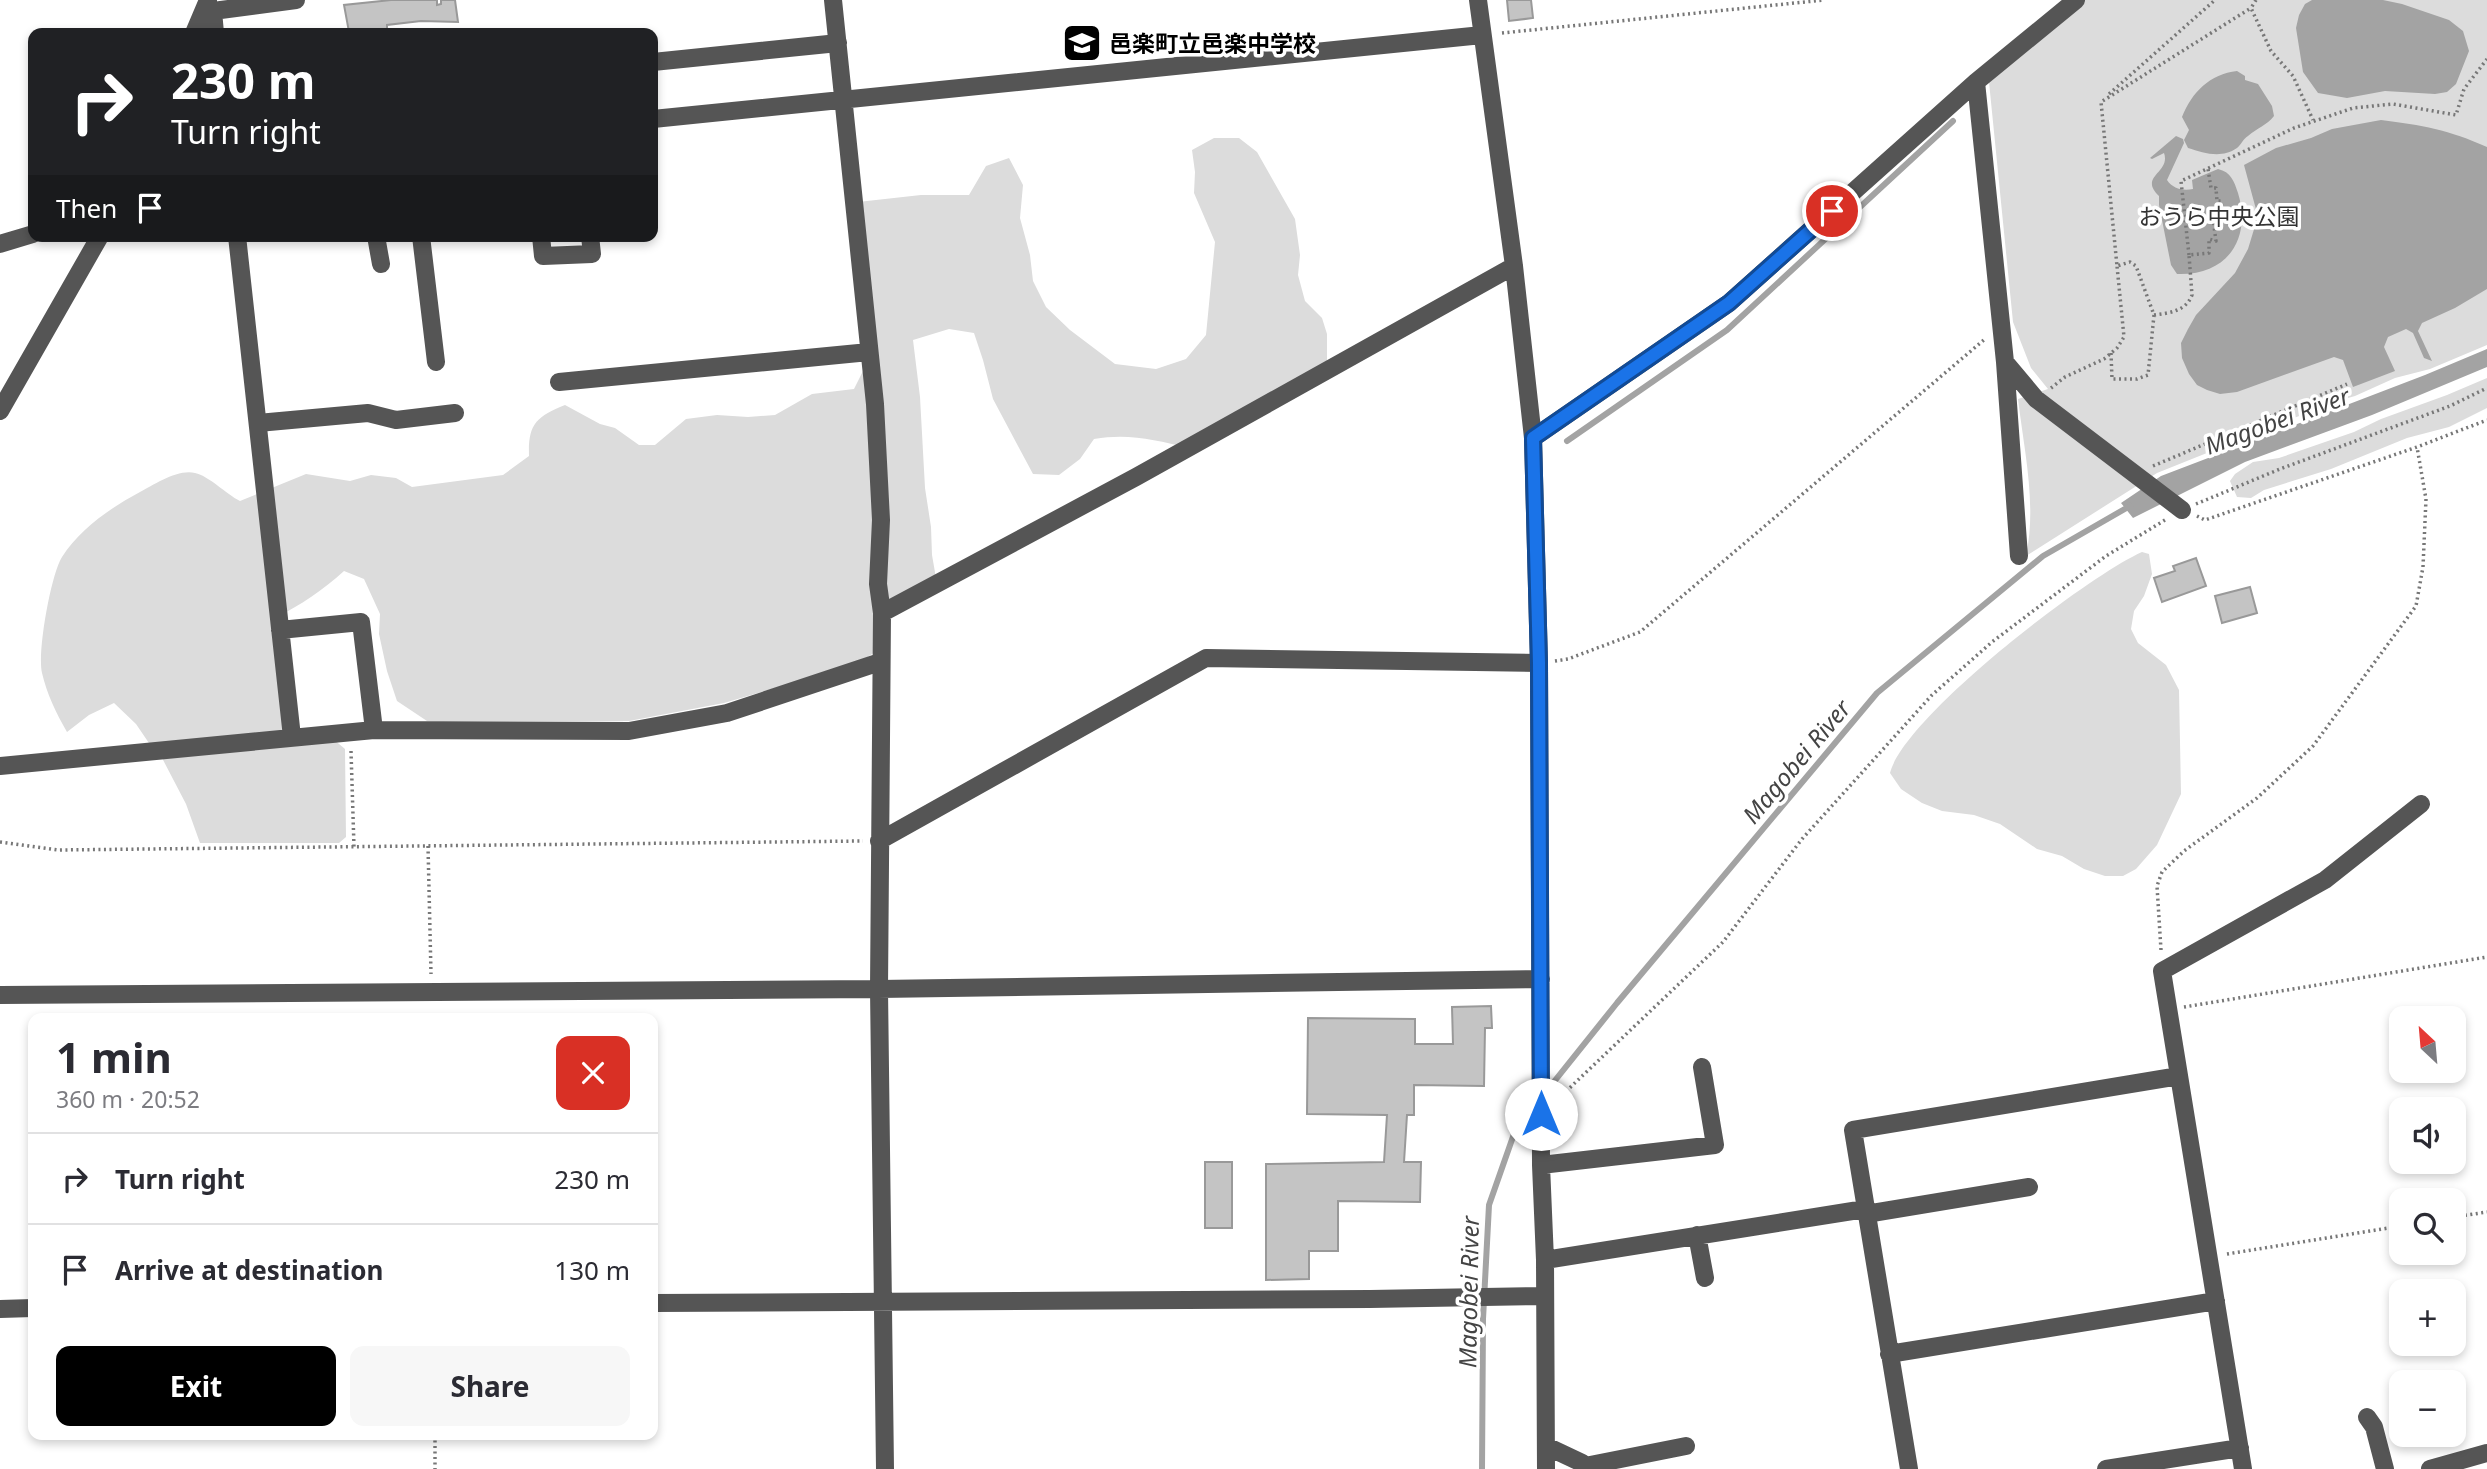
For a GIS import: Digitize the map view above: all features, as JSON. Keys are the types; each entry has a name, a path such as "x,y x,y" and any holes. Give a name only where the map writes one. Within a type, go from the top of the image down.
{"street":[{"path":"209,6 296,0"},
{"path":"833,0 869,352 879,495 878,584 882,613 879,989 885,1469"},
{"path":"1478,0 1514,266 1533,438 1539,663 1541,1165 1545,1260 1546,1469"},
{"path":"1533,438 1729,303 1976,82 2076,0"},
{"path":"197,28 209,6"},
{"path":"209,6 214,28"},
{"path":"658,118 1482,35"},
{"path":"658,61 838,43"},
{"path":"1976,82 2005,362 2019,556"},
{"path":"0,244 28,236"},
{"path":"0,411 97,242"},
{"path":"238,242 292,737"},
{"path":"377,242 381,264"},
{"path":"422,242 436,362"},
{"path":"542,242 543,256 592,254 591,242"},
{"path":"882,613 1136,477 1514,266"},
{"path":"559,382 869,352"},
{"path":"2005,362 2036,400 2182,510"},
{"path":"258,423 368,413 396,419 455,413"},
{"path":"280,630 361,622 374,730"},
{"path":"879,841 1206,658 1539,663"},
{"path":"0,765 374,730 629,731 727,713 880,662"},
{"path":"2243,1469 2162,971 2325,880 2421,804"},
{"path":"0,995 879,989 1541,979"},
{"path":"1541,1165 1715,1145 1702,1067"},
{"path":"1909,1469 1853,1130 2179,1076"},
{"path":"1545,1260 2029,1187"},
{"path":"1697,1235 1705,1278"},
{"path":"658,1303 1544,1296"},
{"path":"1889,1354 2216,1301"},
{"path":"0,1309 28,1308"},
{"path":"2367,1417 2374,1427 2385,1469"},
{"path":"1546,1446 1583,1463 1586,1468 1686,1446"},
{"path":"2106,1469 2240,1448"},
{"path":"2430,1469 2487,1453"}],"path":[{"path":"1482,35 1824,0"},
{"path":"2101,102 2215,0"},
{"path":"2101,102 2251,8 2256,0"},
{"path":"2251,8 2271,51 2293,76 2314,121"},
{"path":"2154,316 2183,308 2191,301 2181,181 2314,121 2353,108 2393,104 2456,115 2464,89 2487,59"},
{"path":"2036,400 2065,377 2104,359 2124,337 2101,102"},
{"path":"2189,255 2209,253 2209,239 2216,241 2213,219 2223,217 2216,188 2211,188 2208,168"},
{"path":"2111,353 2112,379 2137,379 2148,375 2154,316 2136,266 2130,262 2117,266"},
{"path":"1539,663 1568,659 1640,632 2001,325"},
{"path":"2136,477 2169,458 2347,384"},
{"path":"1541,1114 1723,942 1802,839 1932,695 1992,642 2106,556 2182,510 2280,469 2450,406 2487,388"},
{"path":"2182,510 2205,520 2417,447 2487,419"},
{"path":"2162,971 2157,886 2162,872 2184,851 2257,799 2313,746 2416,606 2423,567 2426,499 2417,447"},
{"path":"351,733 354,847"},
{"path":"0,842 58,850 879,841"},
{"path":"428,845 431,992"},
{"path":"2168,1010 2487,957"},
{"path":"2466,1215 2487,1212"},
{"path":"2208,1257 2389,1228"},
{"path":"435,1440 435,1469"}],"green space":[{"name":"おうら中央公園","path":"2084,0 2487,0 2487,345 2430,369 2395,378 2157,473 2026,556 2030,497 2018,399 2048,389 2031,368 2013,322 1989,82"},
{"path":"1214,138 1239,138 1257,152 1295,219 1300,255 1298,275 1305,301 1322,318 1327,334 1327,371 1189,448 1130,437 1094,439 1080,459 1059,475 1033,474 993,399 974,333 949,329 913,340 920,397 925,488 936,578 874,609 875,652 859,663 724,703 629,721 427,721 397,701 379,634 380,614 364,579 344,571 311,597 275,618 287,731 153,749 136,724 114,703 89,715 67,732 59,718 42,673 41,649 46,614 62,557 96,520 166,478 181,473 195,473 240,501 306,474 350,481 371,475 396,478 412,487 503,475 529,456 530,436 536,423 565,405 600,424 615,428 639,445 655,445 686,419 717,415 775,415 812,394 854,389 876,345 858,202 921,195 969,195 986,166 1009,158 1023,185 1020,218 1030,255 1033,281 1046,307 1070,330 1115,364 1156,369 1186,359 1206,335 1215,242 1194,193 1192,150"},
{"path":"2487,378 2487,408 2449,427 2407,438 2331,469 2264,490 2251,498 2237,497 2230,481 2235,474 2253,462 2279,458 2354,432"},
{"path":"2142,552 2149,554 2152,574 2144,596 2134,611 2131,629 2138,643 2166,665 2179,690 2181,794 2157,845 2136,869 2123,876 2105,876 2084,869 2062,856 2037,849 2000,824 1974,815 1942,811 1922,803 1901,789 1890,773 1903,748 1927,718 1961,685 2041,618 2116,566"},
{"path":"332,738 345,749 346,837 339,843 200,843 186,804 161,756"}],"shaded area":[{"path":"2312,0 2383,0 2449,20 2463,31 2469,51 2456,84 2447,92 2435,94 2385,91 2347,98 2318,93 2303,72 2296,28 2305,4"},
{"path":"2237,71 2245,76 2245,80 2258,84 2272,106 2274,116 2231,151 2212,154 2188,148 2184,140 2189,130 2182,117 2191,100 2210,80"},
{"path":"2381,120 2435,129 2487,147 2487,289 2422,323 2418,331 2432,361 2424,358 2413,333 2406,329 2388,337 2384,347 2395,371 2353,387 2343,360 2334,357 2237,392 2220,394 2197,385 2182,358 2181,343 2196,315 2235,273 2248,249 2257,213 2244,165 2276,148 2332,129"},
{"path":"2176,136 2183,139 2184,143 2167,180 2169,183 2178,189 2193,189 2192,180 2218,169 2222,170 2233,181 2241,210 2238,239 2232,252 2210,269 2195,273 2177,274 2171,265 2159,196 2152,184 2165,160 2164,153 2150,158"},
{"path":"2487,349 2487,367 2372,415 2245,462 2133,518 2121,503 2161,476"}],"building":[{"path":"391,0 437,0 437,5 441,4 441,0 455,0 458,22 421,21 387,25 387,28 348,28 344,5"},
{"path":"1507,0 1531,0 1533,18 1509,21"},
{"path":"2196,558 2206,586 2162,602 2154,578 2175,571 2173,566"},
{"path":"2250,587 2257,613 2222,623 2215,596"},
{"path":"1491,1006 1492,1028 1485,1028 1484,1086 1414,1085 1414,1115 1407,1115 1404,1162 1421,1162 1420,1202 1338,1201 1338,1251 1309,1251 1309,1279 1266,1280 1266,1164 1384,1162 1387,1115 1307,1114 1308,1018 1415,1019 1415,1044 1453,1044 1452,1007"},
{"path":"1205,1162 1232,1162 1232,1228 1205,1228"}],"waterway":[{"path":"1567,441 1727,330 1953,121"},
{"name":"Magobei River","path":"1545,1093 1877,693 2043,556 2130,506"},
{"name":"Magobei River","path":"1482,1469 1483,1319 1489,1205 1515,1131 1536,1105"}],"place":[{"name":"邑楽町立邑楽中学校","path":"1082,43"}],"route":[{"path":"1541,1114 1539,663 1533,438 1729,303 1832,211"}]}
